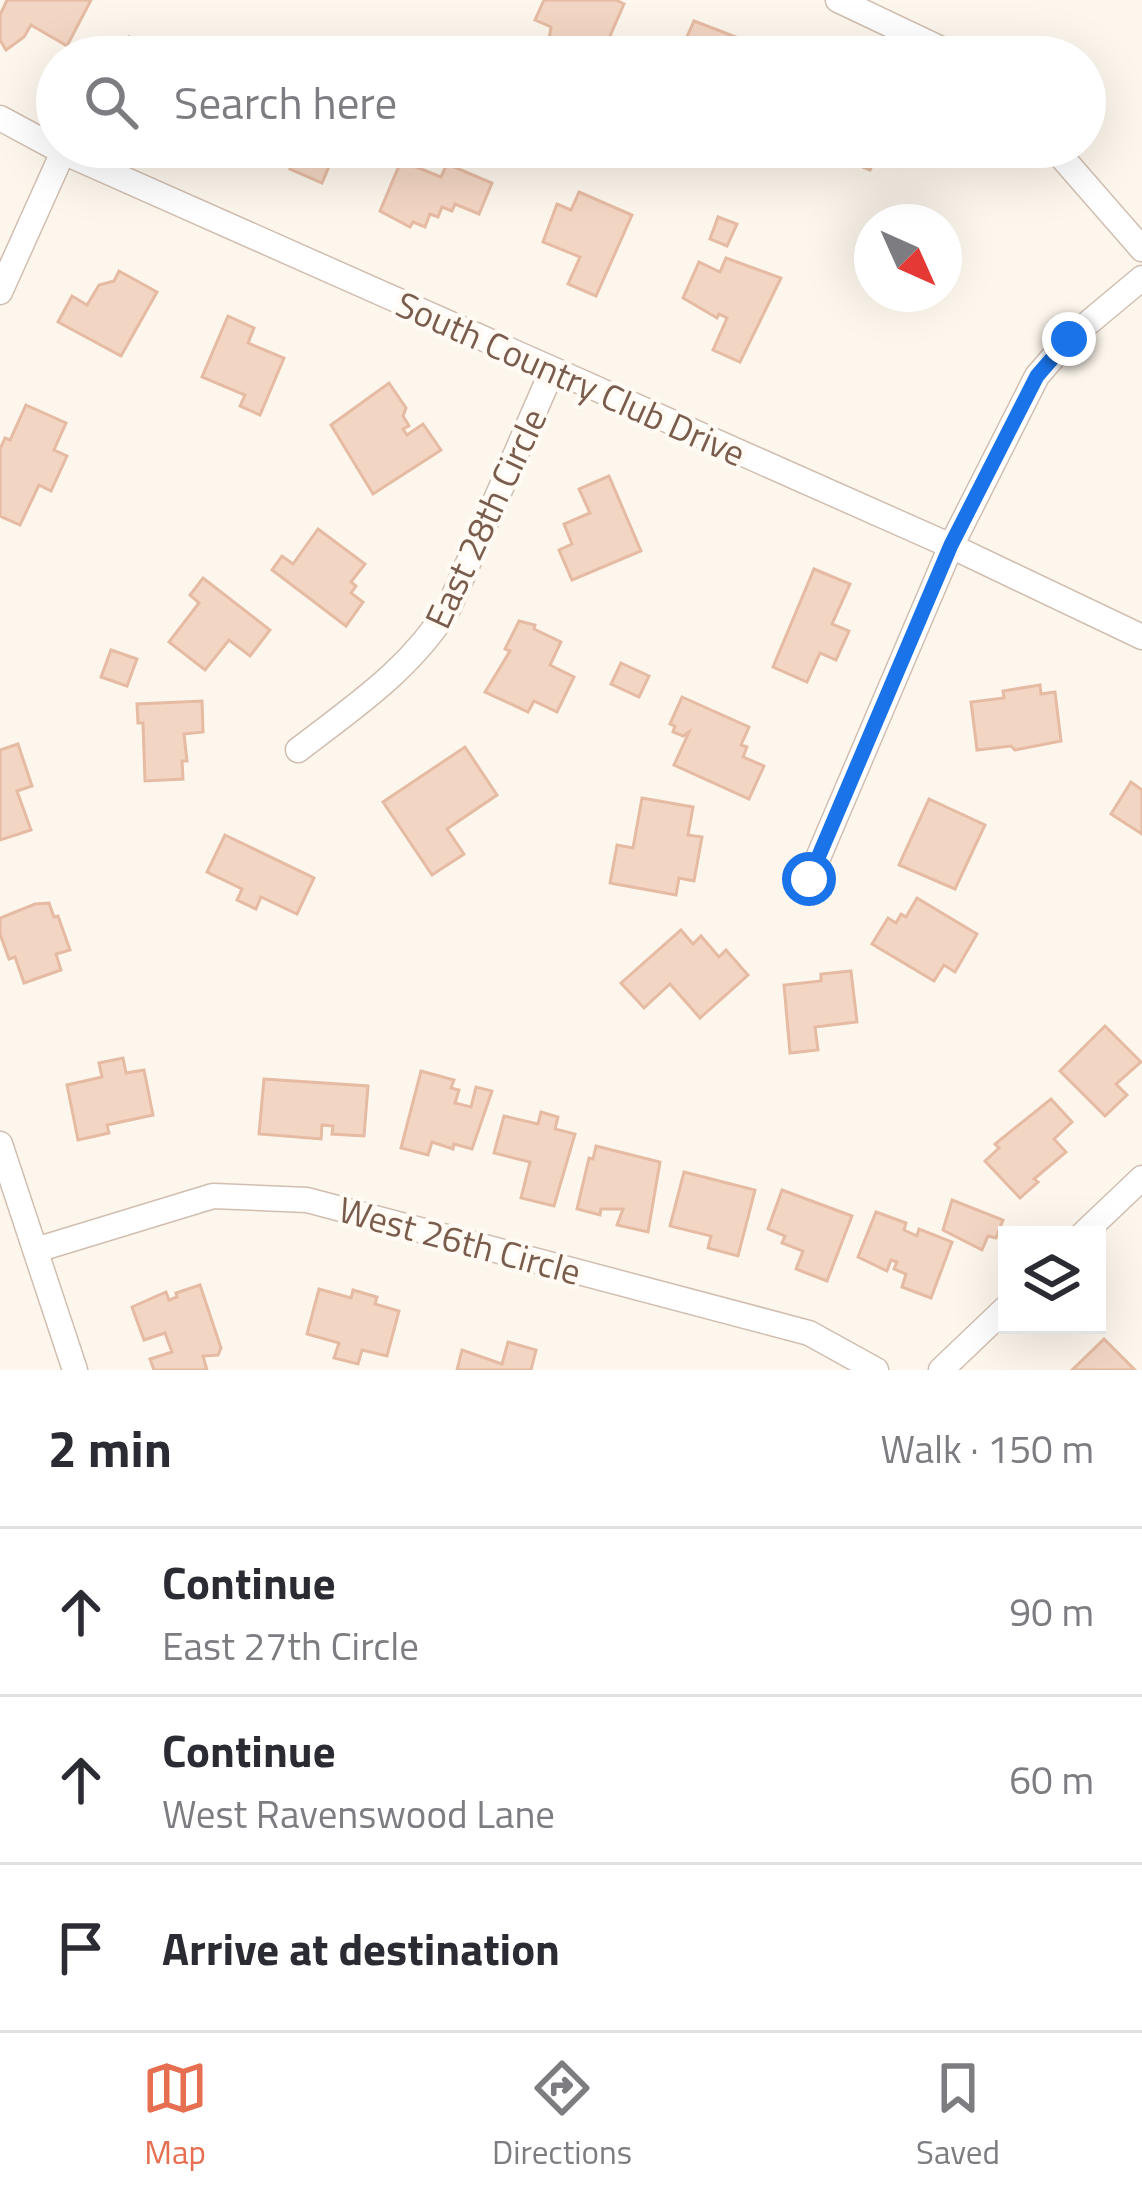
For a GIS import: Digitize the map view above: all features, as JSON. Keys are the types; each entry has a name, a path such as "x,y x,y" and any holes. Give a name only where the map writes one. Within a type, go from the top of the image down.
{"street":[{"path":"838,0 914,36"},
{"name":"South Country Club Drive","path":"0,118 36,137"},
{"path":"0,292 56,168"},
{"name":"South Country Club Drive","path":"99,168 951,545 1142,638"},
{"path":"1071,168 1142,249"},
{"path":"809,879 951,545 1037,376 1069,339 1142,278"},
{"name":"East 28th Circle","path":"298,749 398,673 428,642 449,607 551,371"},
{"path":"0,1144 75,1370"},
{"path":"1091,1226 1142,1178"},
{"name":"West 26th Circle","path":"35,1250 213,1196 307,1200 809,1333 875,1370"},
{"path":"941,1370 998,1316"}],"building":[{"path":"7,0 91,0 72,36 50,36 31,25 6,50 0,40 0,15"},
{"path":"544,0 624,4 610,36 550,36 551,27 535,20"},
{"path":"694,21 733,36 687,36"},
{"path":"290,168 328,168 322,183"},
{"path":"398,168 418,168 441,177 445,168 456,168 492,183 479,214 455,204 452,211 442,207 438,217 430,214 425,227 413,222 410,227 380,211"},
{"path":"579,192 632,215 596,296 568,284 580,257 543,242 557,204 571,210"},
{"path":"718,217 737,224 727,246 710,239"},
{"path":"726,258 781,278 740,362 713,350 727,318 719,314 717,318 683,298 699,262 720,272"},
{"path":"119,271 157,292 121,356 58,322 72,296 87,305 99,285 114,281"},
{"path":"228,316 254,328 248,343 284,358 260,415 240,406 245,395 202,377"},
{"path":"389,383 406,408 403,416 409,426 403,429 407,435 423,424 441,450 373,494 331,425"},
{"path":"26,405 66,423 54,450 67,456 51,491 39,485 20,525 0,516 0,449 5,438 10,440"},
{"path":"609,476 641,551 572,580 559,550 572,544 564,524 590,513 579,489"},
{"path":"318,529 365,564 351,582 356,586 351,593 363,602 346,626 272,570 282,556 293,564"},
{"path":"814,569 850,584 832,624 849,631 836,660 820,653 807,682 773,667"},
{"path":"203,578 270,630 250,656 229,640 205,670 169,642 199,603 190,595"},
{"path":"519,621 561,642 550,665 574,677 557,712 534,701 528,712 485,692 510,651 505,649"},
{"path":"111,650 137,659 127,686 101,677"},
{"path":"621,663 649,676 639,697 611,684"},
{"path":"1040,685 1041,694 1055,692 1061,741 1015,750 1011,746 977,750 971,702 1004,698 1003,691"},
{"path":"682,697 749,727 741,745 747,747 743,757 764,766 749,799 674,765 689,732 683,736 673,732 675,726 670,724"},
{"path":"202,701 203,732 184,734 183,779 145,781 143,723 138,723 137,704"},
{"path":"18,744 32,786 17,791 31,830 0,840 0,750"},
{"path":"465,747 497,795 447,829 464,854 432,875 383,802"},
{"path":"1131,782 1142,790 1142,834 1111,814"},
{"path":"642,798 693,807 688,835 702,837 694,881 679,878 676,895 610,883 617,845 633,848"},
{"path":"929,799 985,825 955,889 899,865"},
{"path":"225,835 314,878 297,914 261,897 256,909 237,900 242,889 207,872"},
{"path":"917,898 977,934 955,972 944,965 934,981 872,944 888,918 896,923 901,914 906,917"},
{"path":"49,903 70,950 56,954 61,970 24,983 15,957 9,959 0,918"},
{"path":"681,930 693,944 701,936 719,957 726,950 748,975 700,1018 670,984 644,1008 621,983"},
{"path":"851,971 857,1022 815,1027 818,1050 790,1053 784,985 821,981 821,974"},
{"path":"1105,1026 1141,1062 1116,1084 1127,1095 1105,1116 1060,1071"},
{"path":"123,1058 126,1073 144,1070 153,1115 107,1125 109,1133 78,1140 67,1085 102,1077 99,1063"},
{"path":"421,1071 454,1080 451,1088 459,1090 455,1103 471,1107 476,1087 492,1091 472,1149 432,1142 428,1155 401,1148"},
{"path":"264,1079 368,1086 364,1136 332,1134 333,1126 322,1125 321,1139 259,1134"},
{"path":"1051,1099 1072,1122 1054,1139 1066,1152 1020,1198 985,1161 999,1148 995,1144"},
{"path":"541,1112 558,1117 555,1129 575,1134 554,1206 521,1198 530,1162 494,1153 504,1116 538,1124"},
{"path":"596,1146 660,1162 648,1232 617,1225 623,1209 601,1209 600,1215 577,1209"},
{"path":"684,1172 755,1190 738,1256 708,1248 711,1236 670,1226"},
{"path":"782,1190 852,1216 827,1281 796,1269 803,1251 782,1243 785,1236 768,1229"},
{"path":"952,1200 1003,1220 996,1238 988,1236 982,1250 943,1230"},
{"path":"876,1212 906,1223 904,1230 917,1236 919,1229 952,1242 931,1298 902,1287 906,1274 894,1269 897,1262 891,1260 887,1271 858,1257"},
{"path":"200,1285 221,1348 218,1355 203,1356 207,1370 154,1370 150,1359 172,1352 165,1333 144,1340 132,1307 166,1292 169,1300"},
{"path":"319,1289 351,1298 353,1290 399,1311 387,1356 362,1350 358,1364 334,1358 339,1343 307,1334"},
{"path":"1104,1339 1135,1370 1072,1370"},
{"path":"508,1342 536,1350 531,1370 457,1370 462,1350 502,1364"}],"route":[{"path":"809,879 951,545 1037,376 1069,339"}]}
